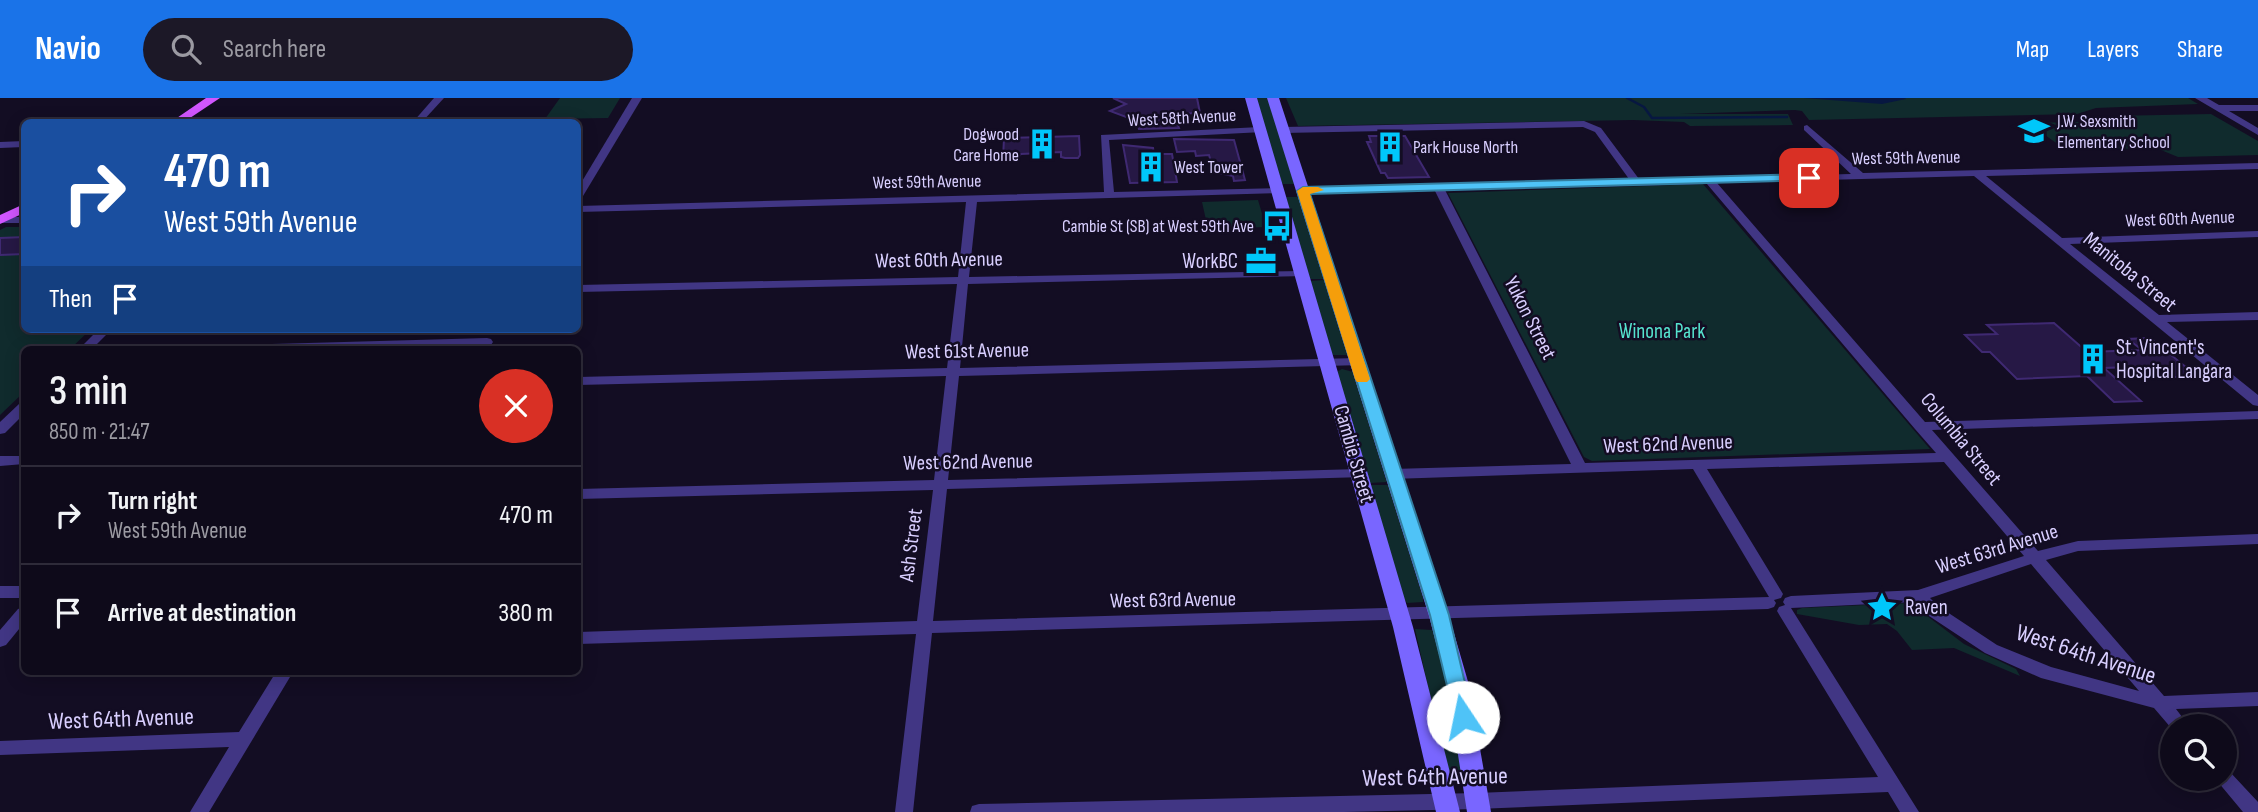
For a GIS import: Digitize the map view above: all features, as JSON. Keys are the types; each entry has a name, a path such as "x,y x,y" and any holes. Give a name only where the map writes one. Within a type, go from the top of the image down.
{"main road":[{"path":"182,119 214,98"},
{"name":"Cambie Street","path":"1251,98 1261,130 1357,362 1439,615 1458,685 1478,807"},
{"name":"Cambie Street","path":"1273,98 1283,130 1286,191 1302,274 1400,616 1421,694 1446,807"},
{"path":"0,220 21,210"}],"street":[{"path":"420,119 439,98"},
{"path":"581,191 637,98"},
{"path":"2200,98 2258,132"},
{"path":"2218,108 2258,108"},
{"path":"1283,130 1579,123 1592,125 1637,183"},
{"path":"1807,128 1860,176"},
{"name":"West 58th Avenue","path":"1109,195 1104,137 1261,130"},
{"path":"0,145 21,145"},
{"name":"West 59th Avenue","path":"581,209 2258,166"},
{"name":"Manitoba Street","path":"1977,173 2258,402"},
{"name":"Columbia Street","path":"1709,180 1945,457 2170,714"},
{"name":"Yukon Street","path":"1439,188 1580,468"},
{"name":"Ash Street","path":"904,812 971,199"},
{"path":"0,220 21,220"},
{"name":"West 60th Avenue","path":"2061,240 2258,234"},
{"name":"West 60th Avenue","path":"581,289 1302,274"},
{"path":"2156,318 2258,316"},
{"path":"88,346 102,333"},
{"name":"West 61st Avenue","path":"581,381 1357,362"},
{"path":"0,430 21,410"},
{"path":"1920,426 2258,415"},
{"name":"West 62nd Avenue","path":"1392,474 1945,457"},
{"path":"0,461 21,460"},
{"path":"1697,464 1910,812"},
{"name":"West 62nd Avenue","path":"581,494 1359,474"},
{"name":"West 63rd Avenue","path":"581,638 925,625 1439,615 1918,596 2078,546 2258,539"},
{"path":"0,592 21,592"},
{"name":"West 64th Avenue","path":"1918,596 1930,608 1973,637 2022,664 2160,703 2258,699"},
{"path":"0,641 21,616"},
{"path":"199,812 283,675"},
{"name":"West 64th Avenue","path":"0,748 244,739"},
{"name":"West 64th Avenue","path":"979,812 1478,807 1892,783"},
{"path":"2236,791 2255,812"}],"green space":[{"path":"560,98 620,98 608,118 545,119"},
{"path":"1256,98 1268,98 1295,184 1283,184 1280,181"},
{"path":"1286,98 2188,98 2198,104 2096,108 2077,114 1809,120 1802,111 1795,110 1680,114 1788,114 1793,125 1690,126 1684,122 1633,120 1298,126"},
{"path":"2211,114 2258,141 2258,155 2178,157 2156,148 2066,150 2028,123 2117,121 2111,116"},
{"name":"Winona Park","path":"1703,184 1930,449 1592,461 1584,457 1448,193"},
{"path":"1286,197 1298,197 1324,279 1309,279"},
{"path":"1258,200 1266,227 1208,229 1202,202"},
{"path":"6,227 21,227 21,333 87,333 73,346 21,346 21,395 0,415 0,230"},
{"path":"1325,280 1347,355 1333,355 1331,352 1310,281"},
{"path":"1342,369 1353,372 1388,482 1369,483 1337,372"},
{"path":"1370,485 1389,485 1423,593 1423,602 1407,603 1403,597"},
{"path":"1910,603 1964,644 2016,669 2020,676 1954,648 1912,650 1897,631 1887,624 1859,625 1797,614 1797,610 1802,608"},
{"path":"1415,629 1432,630 1436,636 1448,678 1463,783 1450,783"}],"water":[{"path":"1804,98 1905,98 1906,99 1882,104"}],"building":[{"path":"1113,98 1197,98 1200,113 1174,114 1179,128 1139,129 1134,113 1126,117 1110,111 1126,104"},
{"name":"Dogwood Care Home","path":"1079,136 1078,158 1061,157 1061,152 1021,154 1017,159 1003,159 1004,138"},
{"path":"1369,136 1405,136 1429,177 1388,178 1385,173 1381,173 1376,162 1367,142 1371,142"},
{"path":"1174,139 1234,140 1245,180 1234,181 1233,176 1214,172 1209,155 1196,156 1195,151 1177,152"},
{"name":"West Tower","path":"1123,145 1153,148 1154,154 1172,154 1177,182 1130,183"},
{"path":"21,237 21,254 0,255 0,238"},
{"name":"St. Vincent's Hospital Langara","path":"2054,323 2087,352 2142,350 2128,339 2150,338 2197,376 2173,377 2160,366 2104,368 2141,401 2114,402 2087,376 2017,379 1990,352 1982,352 1965,335 1997,334 1987,325"}],"waterway":[{"path":"1627,98 1644,107 1652,118 1787,117"}],"slow traffic":[{"path":"1318,190 1303,191 1362,379"}],"place":[{"name":"J.W. Sexsmith Elementary School","path":"2034,131"},
{"name":"Dogwood Care Home","path":"1042,144"},
{"name":"Park House North","path":"1390,147"},
{"name":"West Tower","path":"1151,167"},
{"name":"Cambie St (SB) at West 59th Ave","path":"1277,226"},
{"name":"WorkBC","path":"1261,261"},
{"name":"St. Vincent's Hospital Langara","path":"2093,359"},
{"name":"Raven","path":"1882,607"}],"route":[{"path":"1463,717 1458,685 1439,615 1303,191 1809,178"}]}
